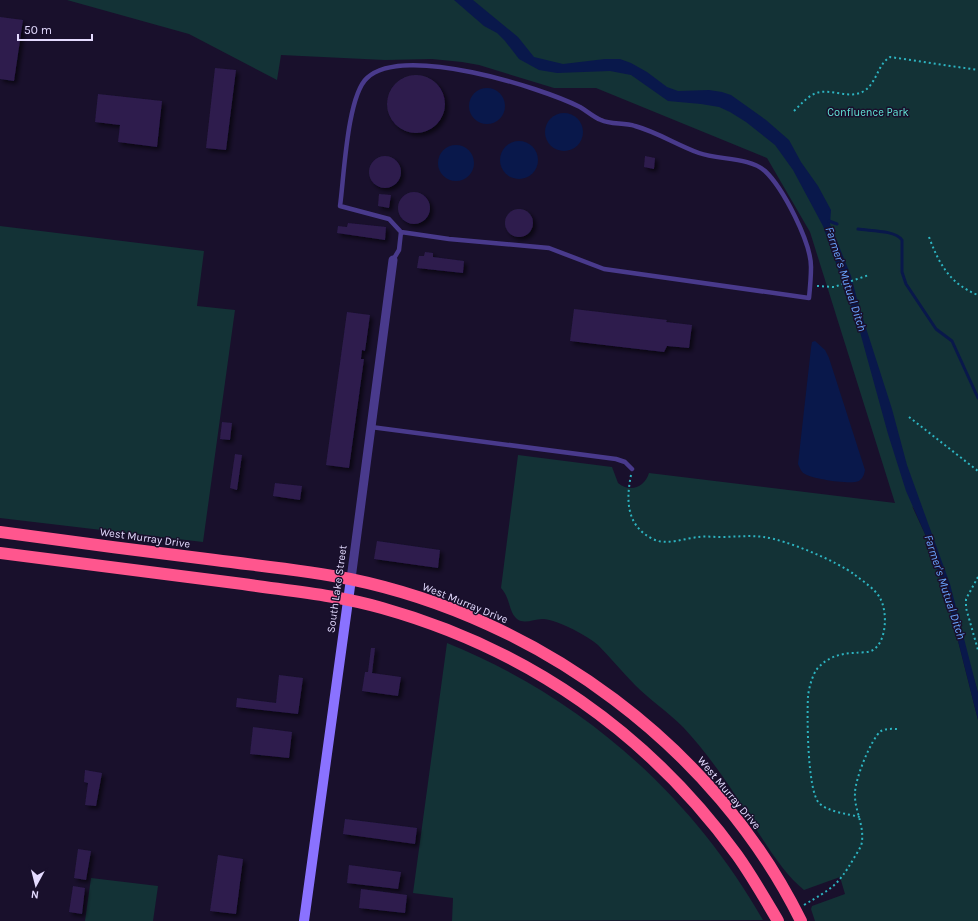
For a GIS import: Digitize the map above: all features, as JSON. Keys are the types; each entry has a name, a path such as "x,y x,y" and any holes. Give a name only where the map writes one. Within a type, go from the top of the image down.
{"highway":[{"name":"West Murray Drive","path":"0,532 351,579 425,600 494,628 538,649 618,701 672,748 721,801 752,840 798,916"},
{"path":"0,553 198,578 348,600 422,621 479,643 540,674 600,714 649,755 698,805 738,856 778,921"}],"street":[{"name":"South Lake Street","path":"304,921 393,260"}],"lane":[{"path":"396,66 447,68 477,73 525,86 580,107 602,121 634,125 701,154 759,166 775,182 804,234 811,265 809,298 604,270 549,248 449,239 401,232 389,219 340,206 349,133 356,95 367,78 385,68 396,66"},
{"path":"393,260 399,250 401,232"},
{"path":"371,427 616,459 625,462 632,469"}],"path":[{"path":"794,111 806,99 816,93 854,94 865,91 884,61 890,57 978,70"},
{"path":"929,237 938,259 950,278 960,287 978,295"},
{"path":"810,285 834,287 869,275"},
{"path":"909,416 978,471"},
{"path":"632,469 627,497 630,513 637,527 653,540 668,541 701,537 752,536 777,540 827,560 853,573 879,596 884,604 885,621 883,635 877,648 869,652 848,653 829,658 817,670 808,696 809,757 818,802 824,807 860,817"},
{"path":"978,577 966,599 966,608 978,650"},
{"path":"798,916 838,883 862,842 860,817 855,794 861,767 880,732 888,729 899,729"}],"green space":[{"name":"Confluence Park","path":"67,0 978,0 978,693 934,541 929,527 912,506 925,534 948,601 978,720 978,921 815,921 811,909 812,906 845,894 840,877 804,890 771,852 723,777 704,751 683,727 630,680 598,645 587,637 565,625 550,620 541,619 520,621 517,619 514,616 501,588 518,455 612,467 618,483 627,488 641,485 649,473 895,503 810,232 767,158 596,88 554,88 479,65 462,62 432,59 385,60 281,55 277,80 189,34"},
{"path":"0,226 204,251 197,306 235,310 203,542 0,518"},
{"path":"447,643 496,665 543,691 587,721 628,754 667,791 702,831 734,874 763,920 452,921 453,898 413,893"},
{"path":"91,878 158,886 153,921 85,921"}],"water":[{"name":"Farmer's Mutual Ditch","path":"454,0 473,0 518,37 534,57 563,64 605,59 620,59 647,72 667,87 678,91 709,90 722,92 731,95 766,120 789,140 801,162 818,186 831,210 830,224 851,276 858,303 892,409 907,465 950,584 978,693 978,720 948,601 925,534 906,491 888,434 860,332 823,226 793,170 775,145 746,122 730,112 719,107 668,101 631,75 610,71 557,73 539,70 519,59 497,33 484,26"},
{"path":"491,88 500,93 504,99 504,113 500,119 491,124 483,124 474,119 470,113 469,102 474,93 480,89"},
{"path":"560,113 568,113 578,118 582,125 582,139 578,146 568,151 560,151 550,146 548,143 545,136 545,128 550,118 553,116"},
{"path":"515,141 523,141 533,146 537,153 537,167 533,174 523,179 515,179 505,174 503,171 500,164 500,156 505,146 508,144"},
{"path":"460,145 469,150 473,156 473,170 469,176 460,181 452,181 443,176 439,170 438,159 443,150 449,146"},
{"path":"815,341 825,350 829,358 865,470 859,481 841,482 816,478 804,473 798,464 811,348 812,342"}],"building":[{"path":"0,17 23,20 14,81 0,79"},
{"path":"215,68 236,70 226,150 206,148"},
{"path":"410,75 422,75 437,83 445,98 445,110 437,125 422,133 410,133 395,125 387,110 387,98 395,83"},
{"path":"98,94 162,101 157,147 118,142 120,125 95,122"},
{"path":"382,156 388,156 398,163 401,172 400,178 394,185 388,188 382,188 372,181 369,175 369,169 376,159"},
{"path":"645,156 655,158 654,169 644,167"},
{"path":"411,192 417,192 426,196 430,208 426,220 417,224 411,224 402,220 398,211 398,205 402,196"},
{"path":"379,194 391,195 389,208 378,206"},
{"path":"519,209 529,213 533,223 529,233 519,237 509,233 505,223 509,213"},
{"path":"348,223 386,227 385,240 337,233 338,226 347,227"},
{"path":"425,252 433,253 433,257 464,261 463,273 417,268 419,256 424,256"},
{"path":"574,309 667,320 666,322 692,325 689,348 667,346 664,352 570,341"},
{"path":"347,312 370,315 365,351 362,350 361,359 364,359 349,468 326,465"},
{"path":"222,422 232,423 230,440 220,439"},
{"path":"235,454 242,455 237,490 230,488"},
{"path":"275,483 302,486 300,500 273,496"},
{"path":"377,541 440,550 438,568 374,559"},
{"path":"371,648 375,648 372,673 401,677 398,696 362,691 365,672 368,672"},
{"path":"279,675 303,678 298,714 236,707 237,698 276,703"},
{"path":"253,727 292,732 289,758 250,754"},
{"path":"85,770 102,773 96,806 85,805 88,783 84,782"},
{"path":"345,819 417,828 415,844 343,834"},
{"path":"78,849 91,851 86,880 74,878"},
{"path":"218,855 243,859 236,914 210,911"},
{"path":"349,865 401,872 398,889 347,883"},
{"path":"73,886 85,888 82,914 69,912"},
{"path":"361,889 407,895 405,913 359,908"}],"waterway":[{"name":"Farmer's Mutual Ditch","path":"829,221 837,224"},
{"path":"858,229 894,234 902,240 902,272 906,284 936,329 952,341 978,398"}]}
